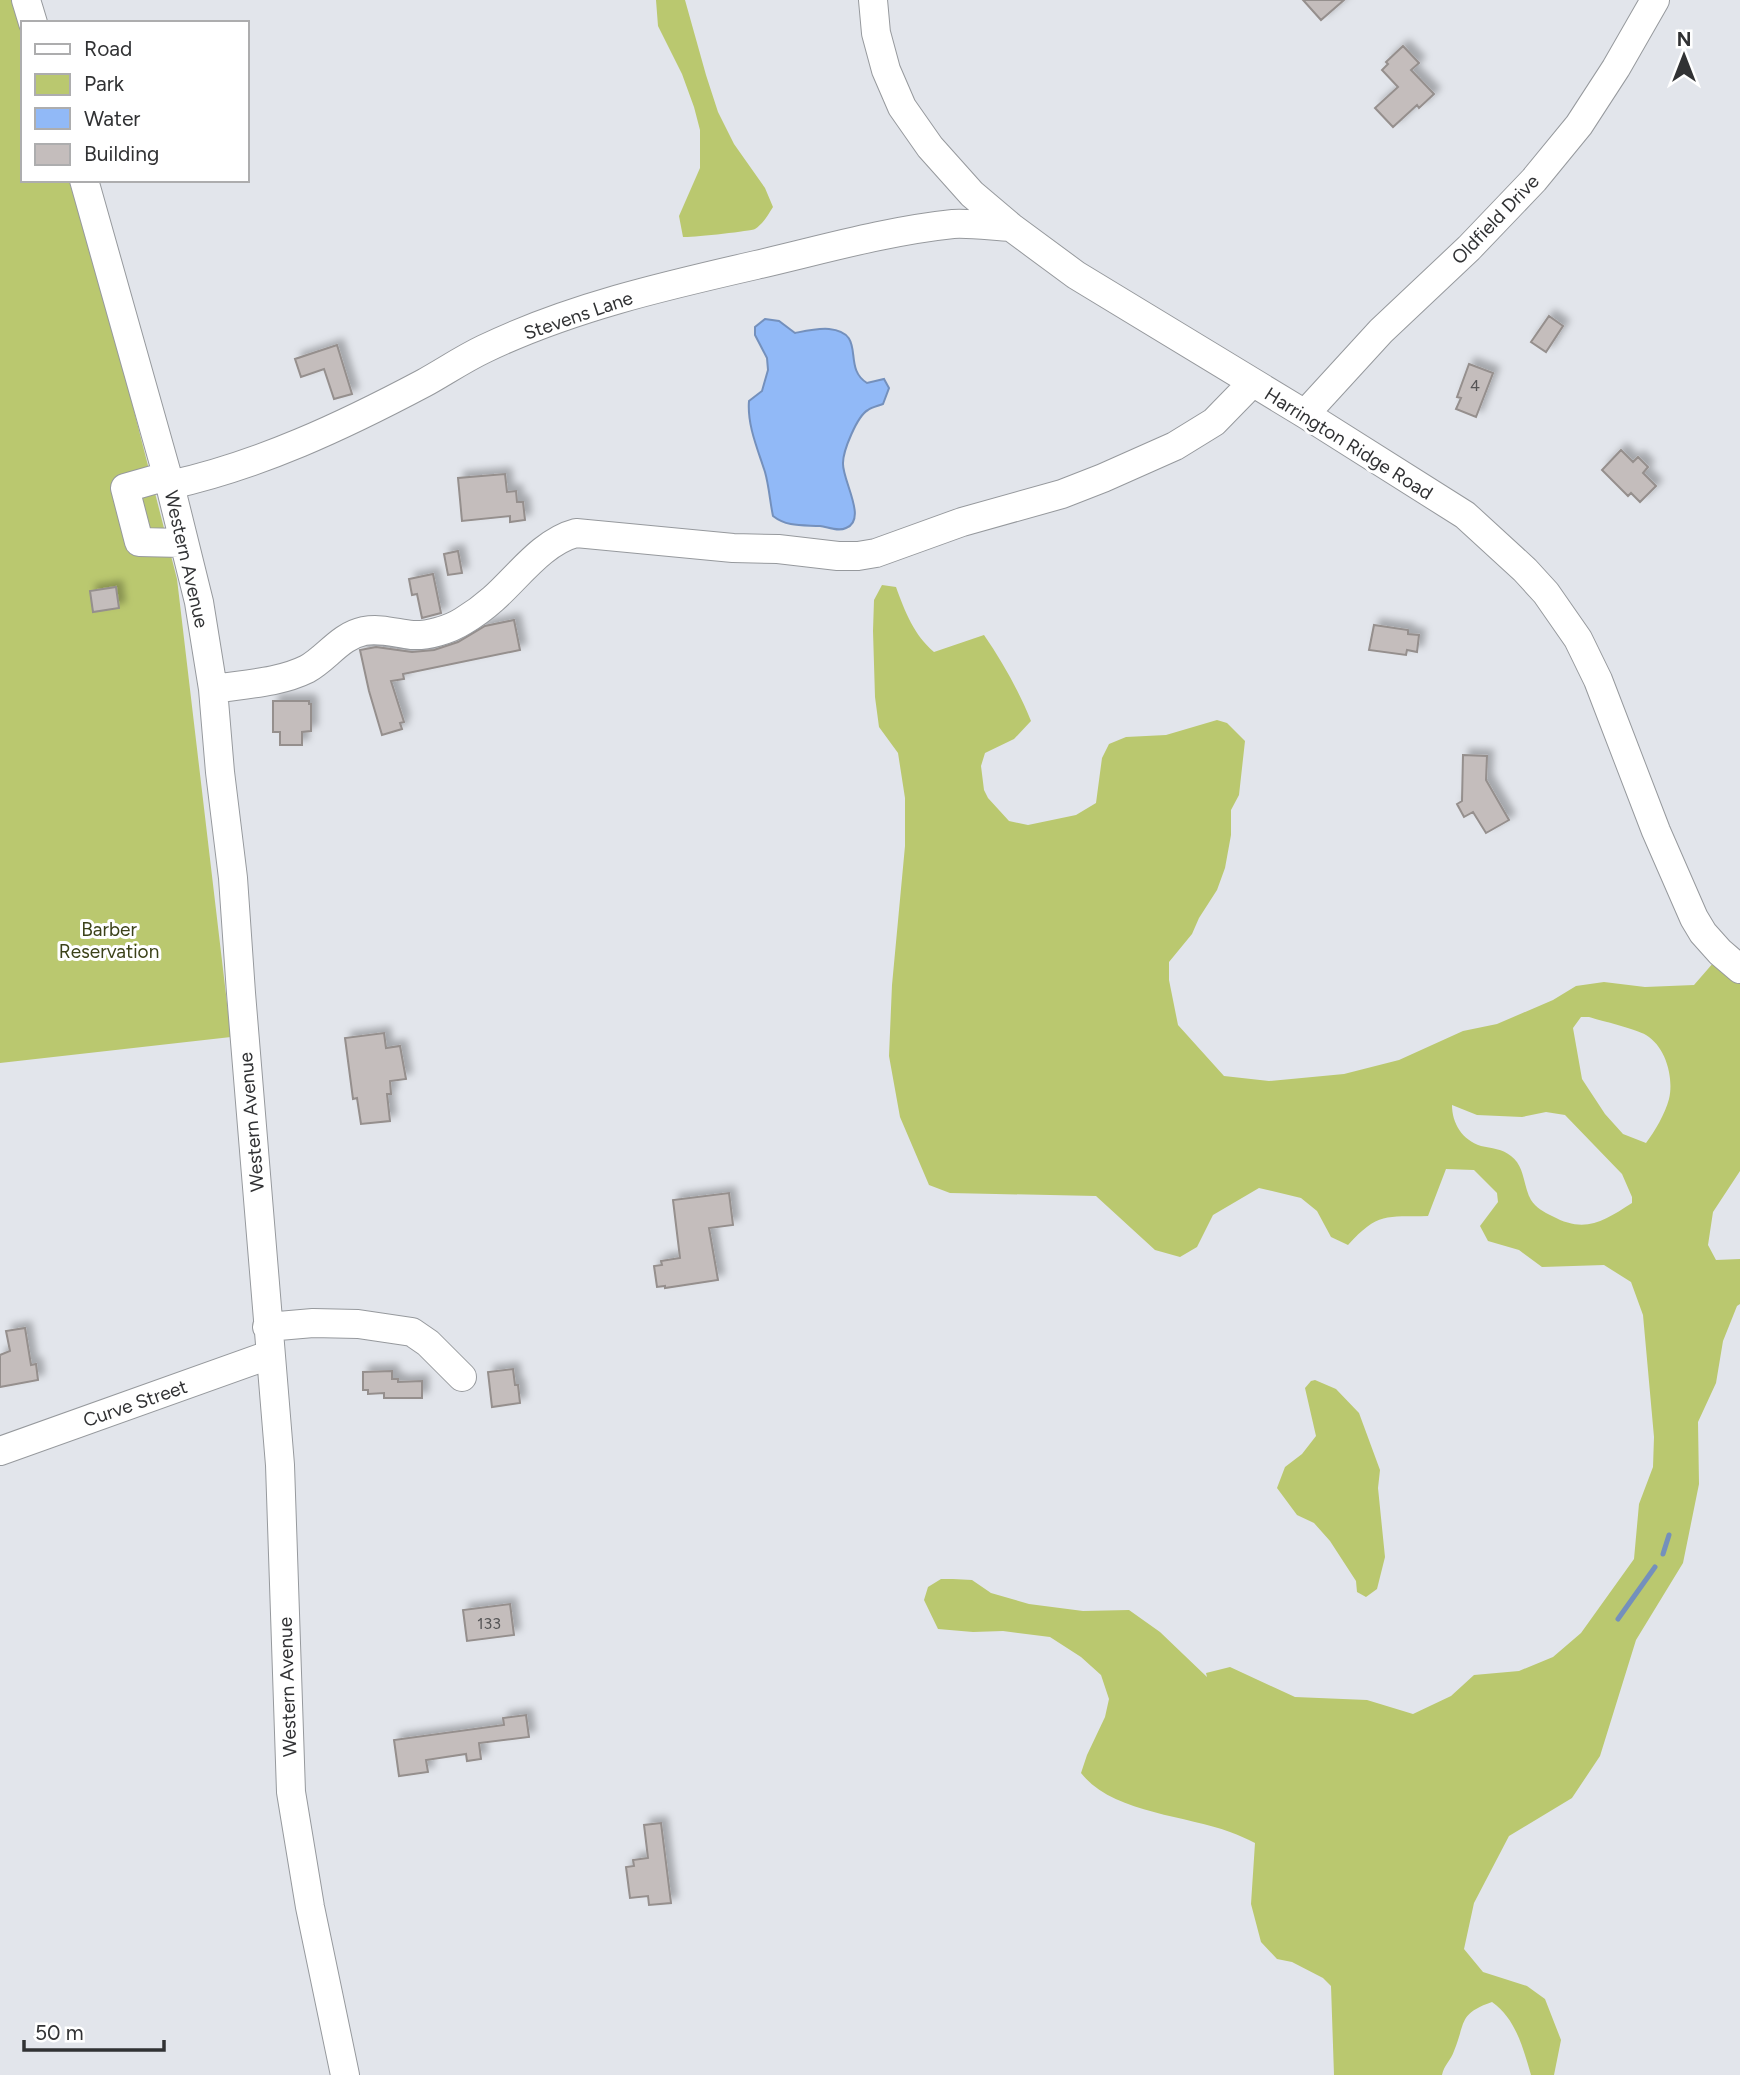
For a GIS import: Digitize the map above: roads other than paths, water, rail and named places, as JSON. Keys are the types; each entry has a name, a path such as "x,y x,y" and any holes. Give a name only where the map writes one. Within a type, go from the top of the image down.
{"street":[{"path":"26,0 32,21"},
{"name":"Harrington Ridge Road","path":"873,0 876,33 886,70 902,107 930,147 963,185 1011,227 1076,275 1465,515 1546,593 1578,639 1598,680 1653,822 1694,918 1720,952 1740,969"},
{"name":"Oldfield Drive","path":"1305,414 1381,331 1469,248 1534,180 1579,125 1655,0"},
{"name":"Western Avenue","path":"85,182 169,481 199,602 213,689 233,878 280,1465 291,1792 310,1907 345,2075"},
{"name":"Stevens Lane","path":"183,543 139,542 125,488 212,476 267,458 347,422 484,349 545,323 604,303 876,237 955,224 1011,227"},
{"path":"213,689 282,678 308,668 345,639 362,631 382,630 413,635 461,623 493,600 552,545 565,536 576,533 838,556 876,553 962,522 1062,494 1175,446 1214,422 1252,383"},
{"name":"Curve Street","path":"0,1451 313,1323 358,1324 412,1332 428,1343 462,1377"}],"water":[{"path":"765,319 779,321 795,333 825,329 841,332 848,337 860,376 867,383 884,379 889,388 883,404 870,409 859,419 845,450 844,470 855,517 852,524 846,528 795,525 773,516 749,410 749,401 762,391 768,370 767,358 755,335 755,327"}],"waterway":[{"path":"1663,1554 1669,1535"},
{"path":"1618,1619 1655,1567"}],"park label":[{"name":"Barber Reservation","path":"109,940"}]}
